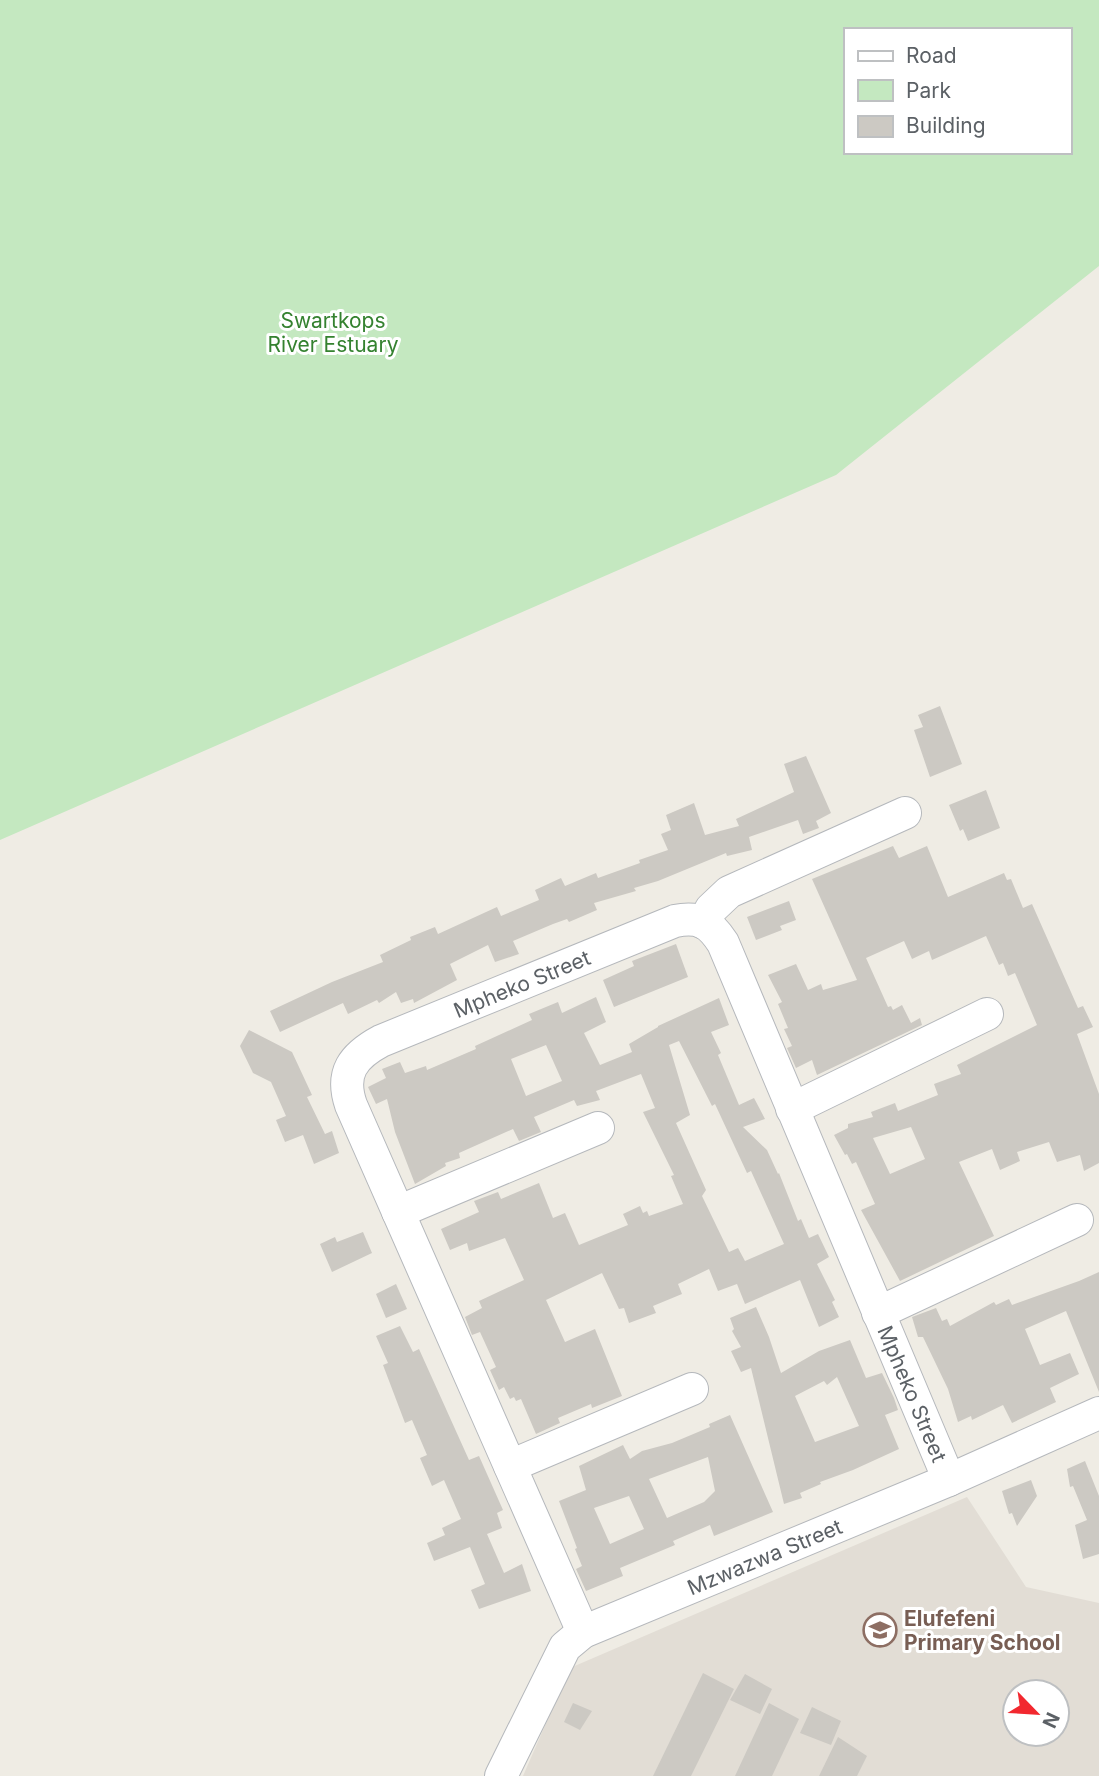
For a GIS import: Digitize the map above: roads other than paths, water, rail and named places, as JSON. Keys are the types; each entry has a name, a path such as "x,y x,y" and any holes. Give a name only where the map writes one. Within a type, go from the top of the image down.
{"street":[{"path":"704,923 711,909 729,892 905,813"},
{"name":"Mpheko Street","path":"583,1632 347,1093 351,1067 356,1057 381,1041 653,930 689,918 712,927 723,943 949,1480"},
{"path":"792,1109 987,1014"},
{"path":"398,1212 598,1128"},
{"path":"878,1313 1077,1220"},
{"path":"510,1466 692,1389"},
{"name":"Mzwazwa Street","path":"501,1776 565,1647 583,1632 949,1480 1099,1413"}],"place":[{"name":"Elufefeni Primary School","path":"880,1630"}],"park label":[{"name":"Swartkops River Estuary","path":"333,332"}]}
